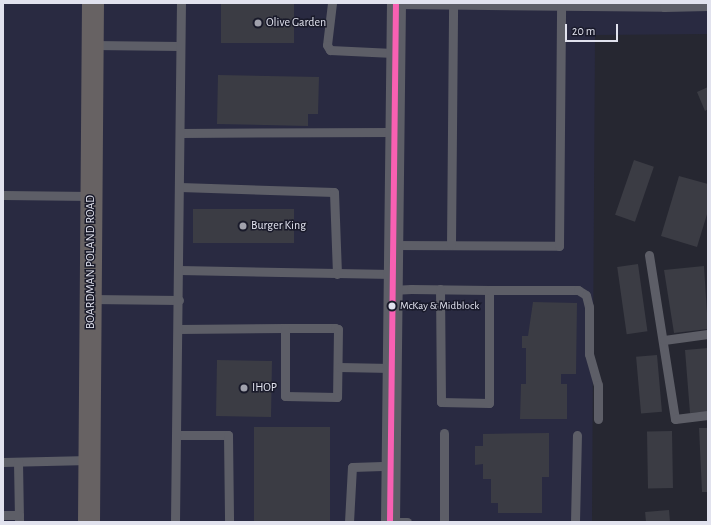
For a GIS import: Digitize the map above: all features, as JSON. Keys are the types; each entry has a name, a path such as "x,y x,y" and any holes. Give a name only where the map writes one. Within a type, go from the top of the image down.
{"main road":[{"name":"BOARDMAN POLAND ROAD","path":"89,522 93,3"}],"street":[{"path":"390,522 393,53 396,4"}],"lane":[{"path":"175,522 178,435 181,3"},
{"path":"332,3 327,45 330,50 393,53"},
{"path":"396,4 708,6"},
{"path":"451,245 453,5"},
{"path":"392,245 559,246 561,6"},
{"path":"93,45 180,46"},
{"path":"180,133 393,132"},
{"path":"180,187 334,192 336,274"},
{"path":"3,195 91,196"},
{"path":"649,255 664,340 674,420 708,415"},
{"path":"179,270 336,274 440,289 578,290 586,295 589,307 589,354 598,386 598,419"},
{"path":"440,289 441,402 489,403 489,290"},
{"path":"90,300 179,300"},
{"path":"178,329 285,328 338,329 339,367 336,397 284,396 285,328"},
{"path":"664,340 708,334"},
{"path":"339,367 391,368"},
{"path":"444,433 444,522"},
{"path":"178,435 228,435 229,522"},
{"path":"575,522 577,435"},
{"path":"3,462 89,460"},
{"path":"3,515 19,519 18,462"},
{"path":"349,522 352,467 390,466"},
{"path":"390,522 408,522"}],"shaded area":[{"path":"3,3 708,3 708,34 595,35 592,522 3,522"}],"building":[{"name":"Olive Garden","path":"221,3 294,3 294,43 221,43"},
{"path":"218,75 319,77 318,114 308,114 308,126 217,124"},
{"path":"708,87 708,109 705,111 697,92"},
{"path":"634,160 654,167 635,222 615,215"},
{"path":"679,176 708,184 708,211 697,247 661,236"},
{"name":"Burger King","path":"193,209 294,209 294,243 193,243"},
{"path":"638,264 647,331 627,334 617,267"},
{"path":"704,266 708,329 674,333 664,270"},
{"path":"533,302 577,303 576,374 561,374 561,384 567,384 567,419 520,419 521,384 526,384 526,348 522,348 522,336 528,336"},
{"path":"708,348 708,412 690,413 685,350"},
{"path":"657,355 662,412 641,414 636,357"},
{"name":"IHOP","path":"217,360 272,361 271,417 216,416"},
{"path":"254,427 330,427 330,522 254,522"},
{"path":"699,428 708,428 708,492 702,492"},
{"path":"647,431 672,431 673,488 648,488"},
{"path":"549,433 549,477 542,477 542,513 498,513 498,503 491,503 491,479 483,479 483,464 475,465 475,446 483,446 483,434"},
{"path":"669,510 670,522 646,522 645,512"}],"transit line":[{"path":"390,522 396,3"}],"place":[{"name":"Olive Garden","path":"258,23"},
{"name":"Burger King","path":"243,226"},
{"name":"McKay & Midblock","path":"392,306"},
{"name":"IHOP","path":"244,388"}]}
